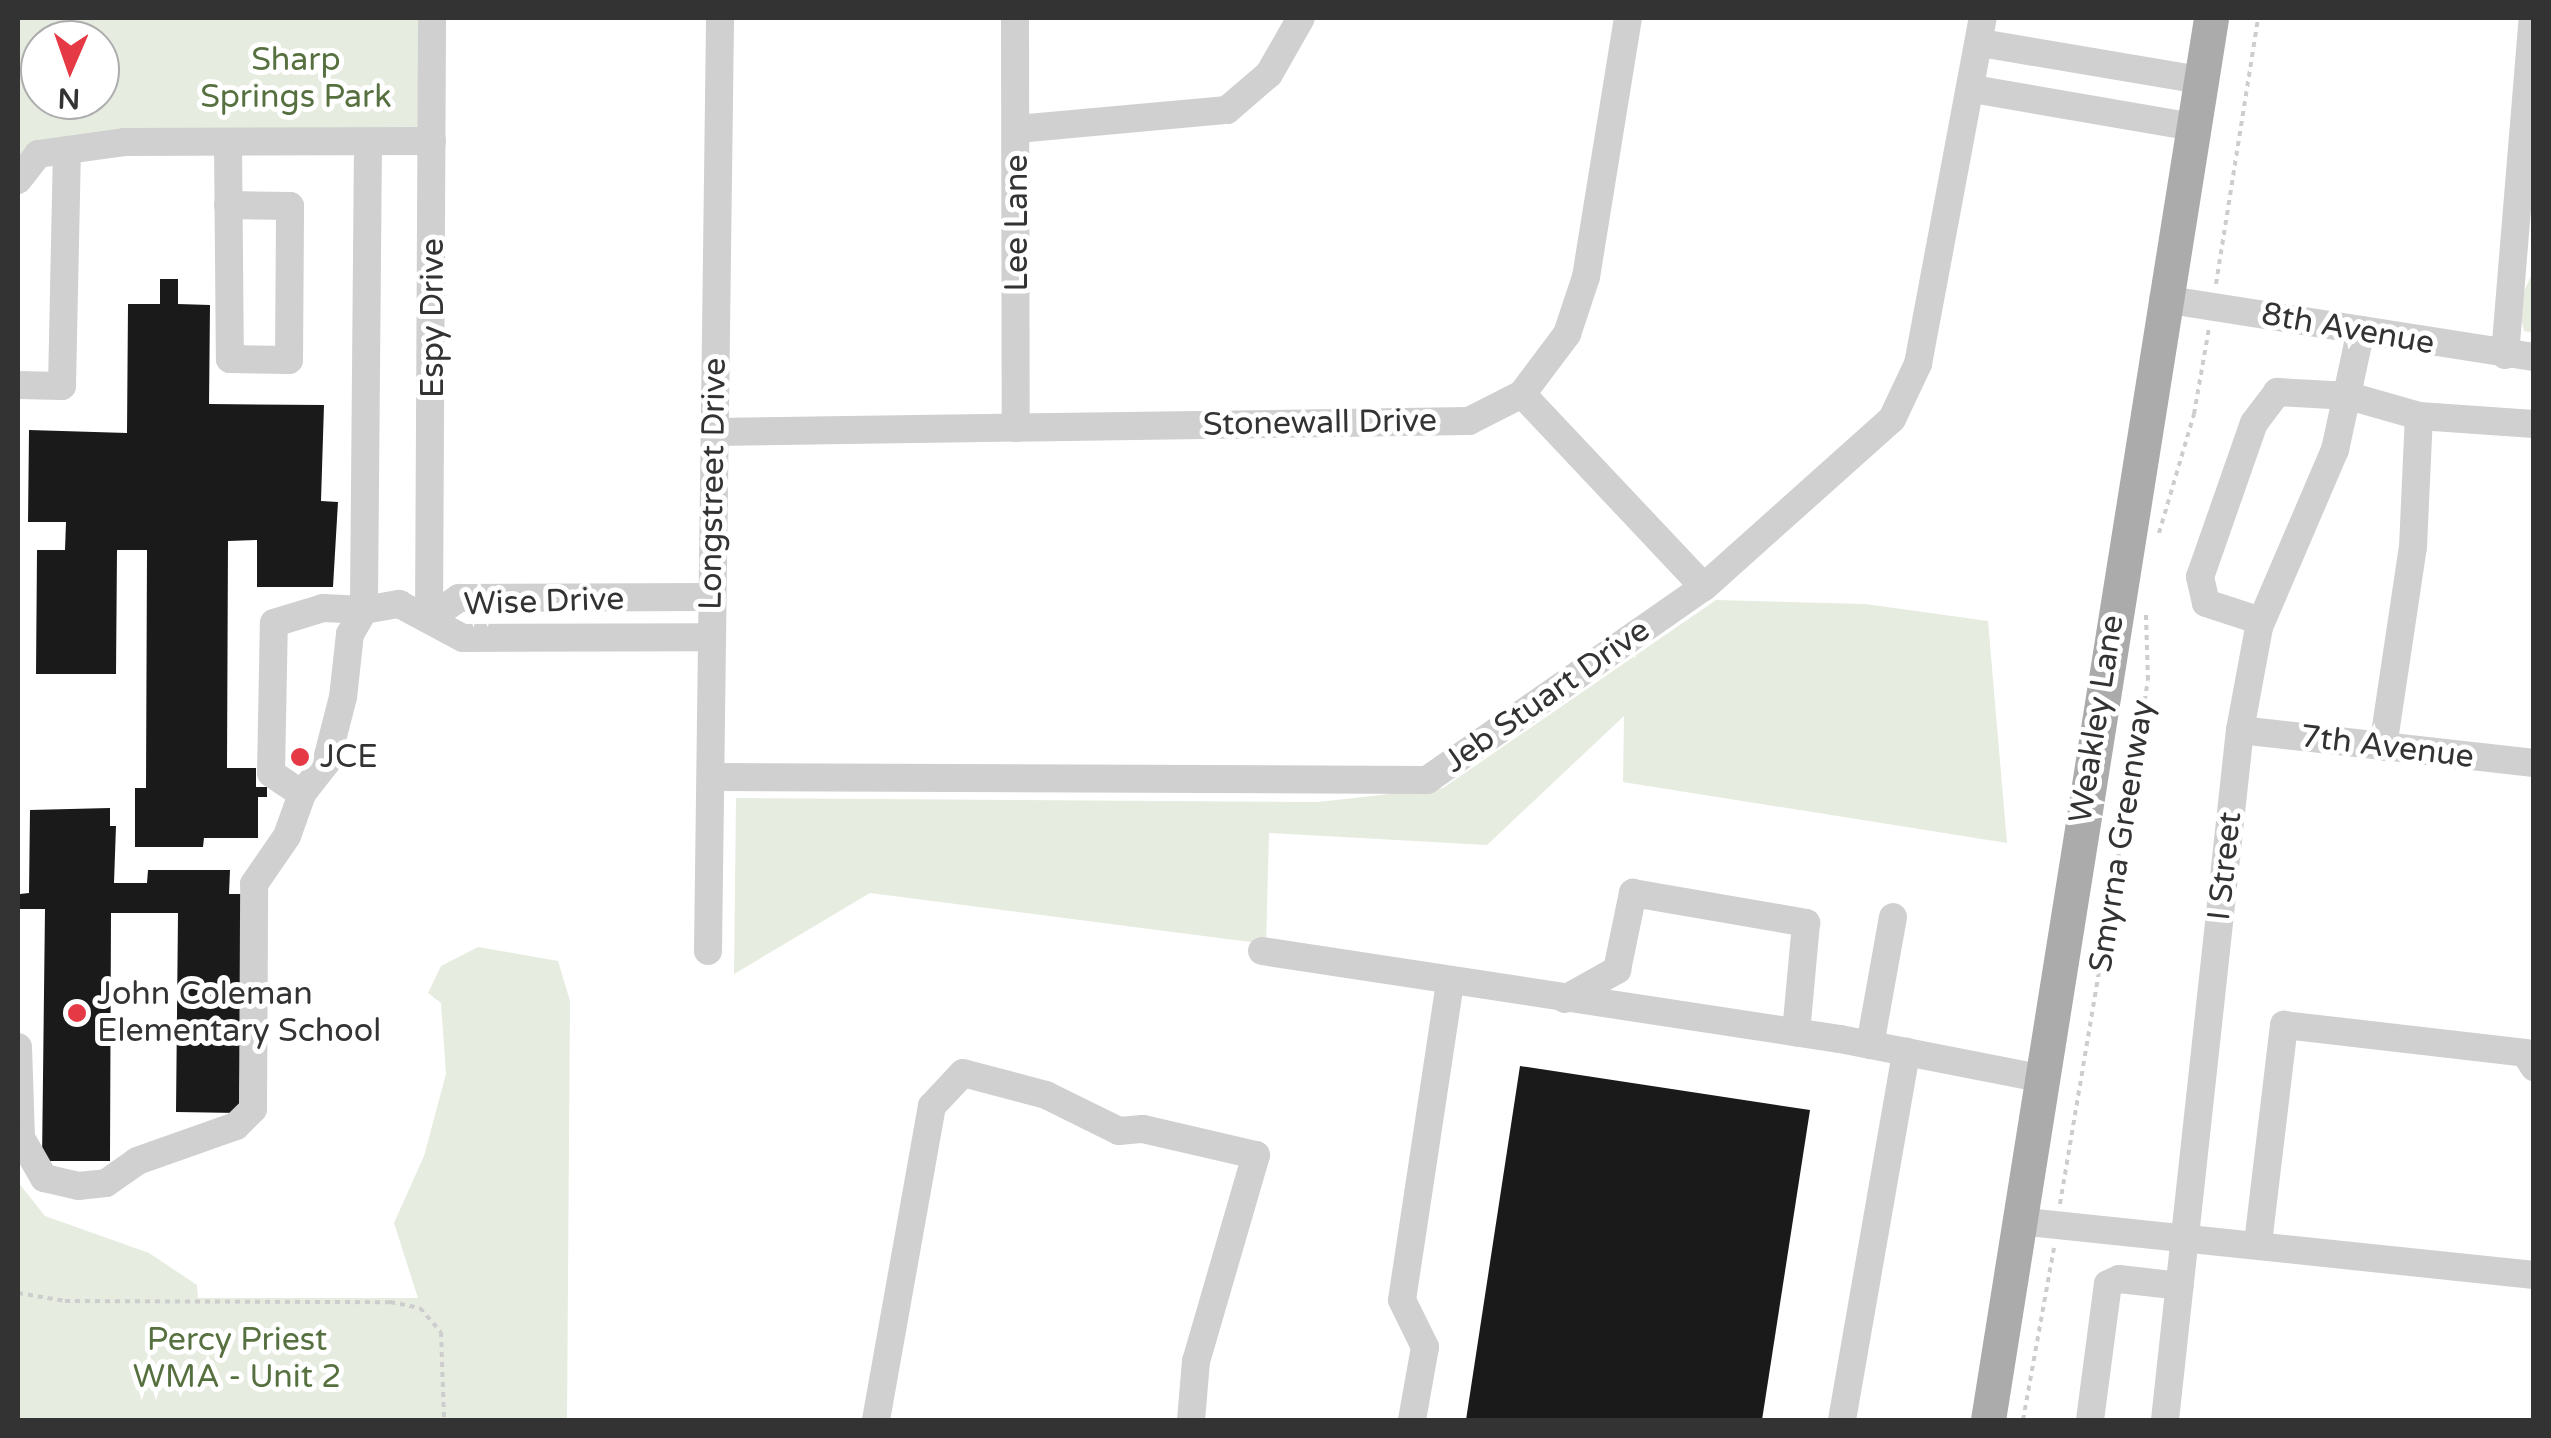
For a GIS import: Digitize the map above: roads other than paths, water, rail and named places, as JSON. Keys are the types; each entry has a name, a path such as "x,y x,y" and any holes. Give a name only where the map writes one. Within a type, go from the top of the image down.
{"main road":[{"name":"Weakley Lane","path":"1988,1420 2163,299 2211,18"}],"street":[{"name":"Espy Drive","path":"429,619 432,18"},
{"name":"Longstreet Drive","path":"708,951 716,777 710,598 720,18"},
{"name":"Lee Lane","path":"1015,18 1016,428"},
{"path":"1017,129 1227,110 1268,74 1302,18"},
{"name":"Stonewall Drive","path":"714,432 1469,421 1522,394 1567,334 1586,277 1628,18"},
{"path":"2505,355 2533,18"},
{"path":"1982,30 2200,80"},
{"name":"Jeb Stuart Drive","path":"716,777 1426,780 1704,587 1892,419 1918,364 1982,30"},
{"path":"1973,88 2192,127"},
{"path":"18,180 38,154 124,142 432,141"},
{"path":"228,142 228,206 230,359 289,360 290,206 228,206"},
{"path":"18,1047 21,1138 44,1178 78,1186 106,1183 137,1161 236,1126 252,1110 254,884 288,836 302,794 326,763 344,697 350,634 364,610 368,142"},
{"path":"18,385 62,386 67,150"},
{"name":"8th Avenue","path":"2163,299 2534,357"},
{"name":"I Street","path":"2165,1420 2240,730 2261,621 2335,450 2361,330"},
{"path":"2261,621 2206,603 2200,578 2254,423 2278,392 2349,396 2419,416 2534,424"},
{"path":"1522,394 1704,587"},
{"path":"2383,747 2413,547 2419,416"},
{"name":"Wise Drive","path":"710,598 459,598 429,619 463,638 710,638"},
{"path":"302,794 271,773 274,623 322,608 364,610 399,604 429,619"},
{"name":"7th Avenue","path":"2240,730 2534,764"},
{"path":"1565,998 1618,970 1633,893 1806,923 1796,1033"},
{"path":"1870,1045 1893,916"},
{"path":"1262,952 1796,1033 2040,1078"},
{"path":"1412,1420 1425,1347 1402,1300 1450,982"},
{"path":"2258,1243 2284,1025 2525,1053 2534,1067"},
{"path":"1842,1420 1906,1052"},
{"path":"876,1420 932,1106 963,1074 1046,1095 1120,1131 1143,1128 1256,1155 1196,1361 1191,1420"},
{"path":"2018,1220 2534,1275"},
{"path":"2090,1420 2108,1284 2119,1279 2180,1286"}],"place":[{"name":"JCE","path":"300,757"},
{"name":"John Coleman Elementary School","path":"77,1013"}],"park label":[{"name":"Sharp Springs Park","path":"296,80"},
{"name":"Percy Priest WMA - Unit 2","path":"237,1360"}]}
